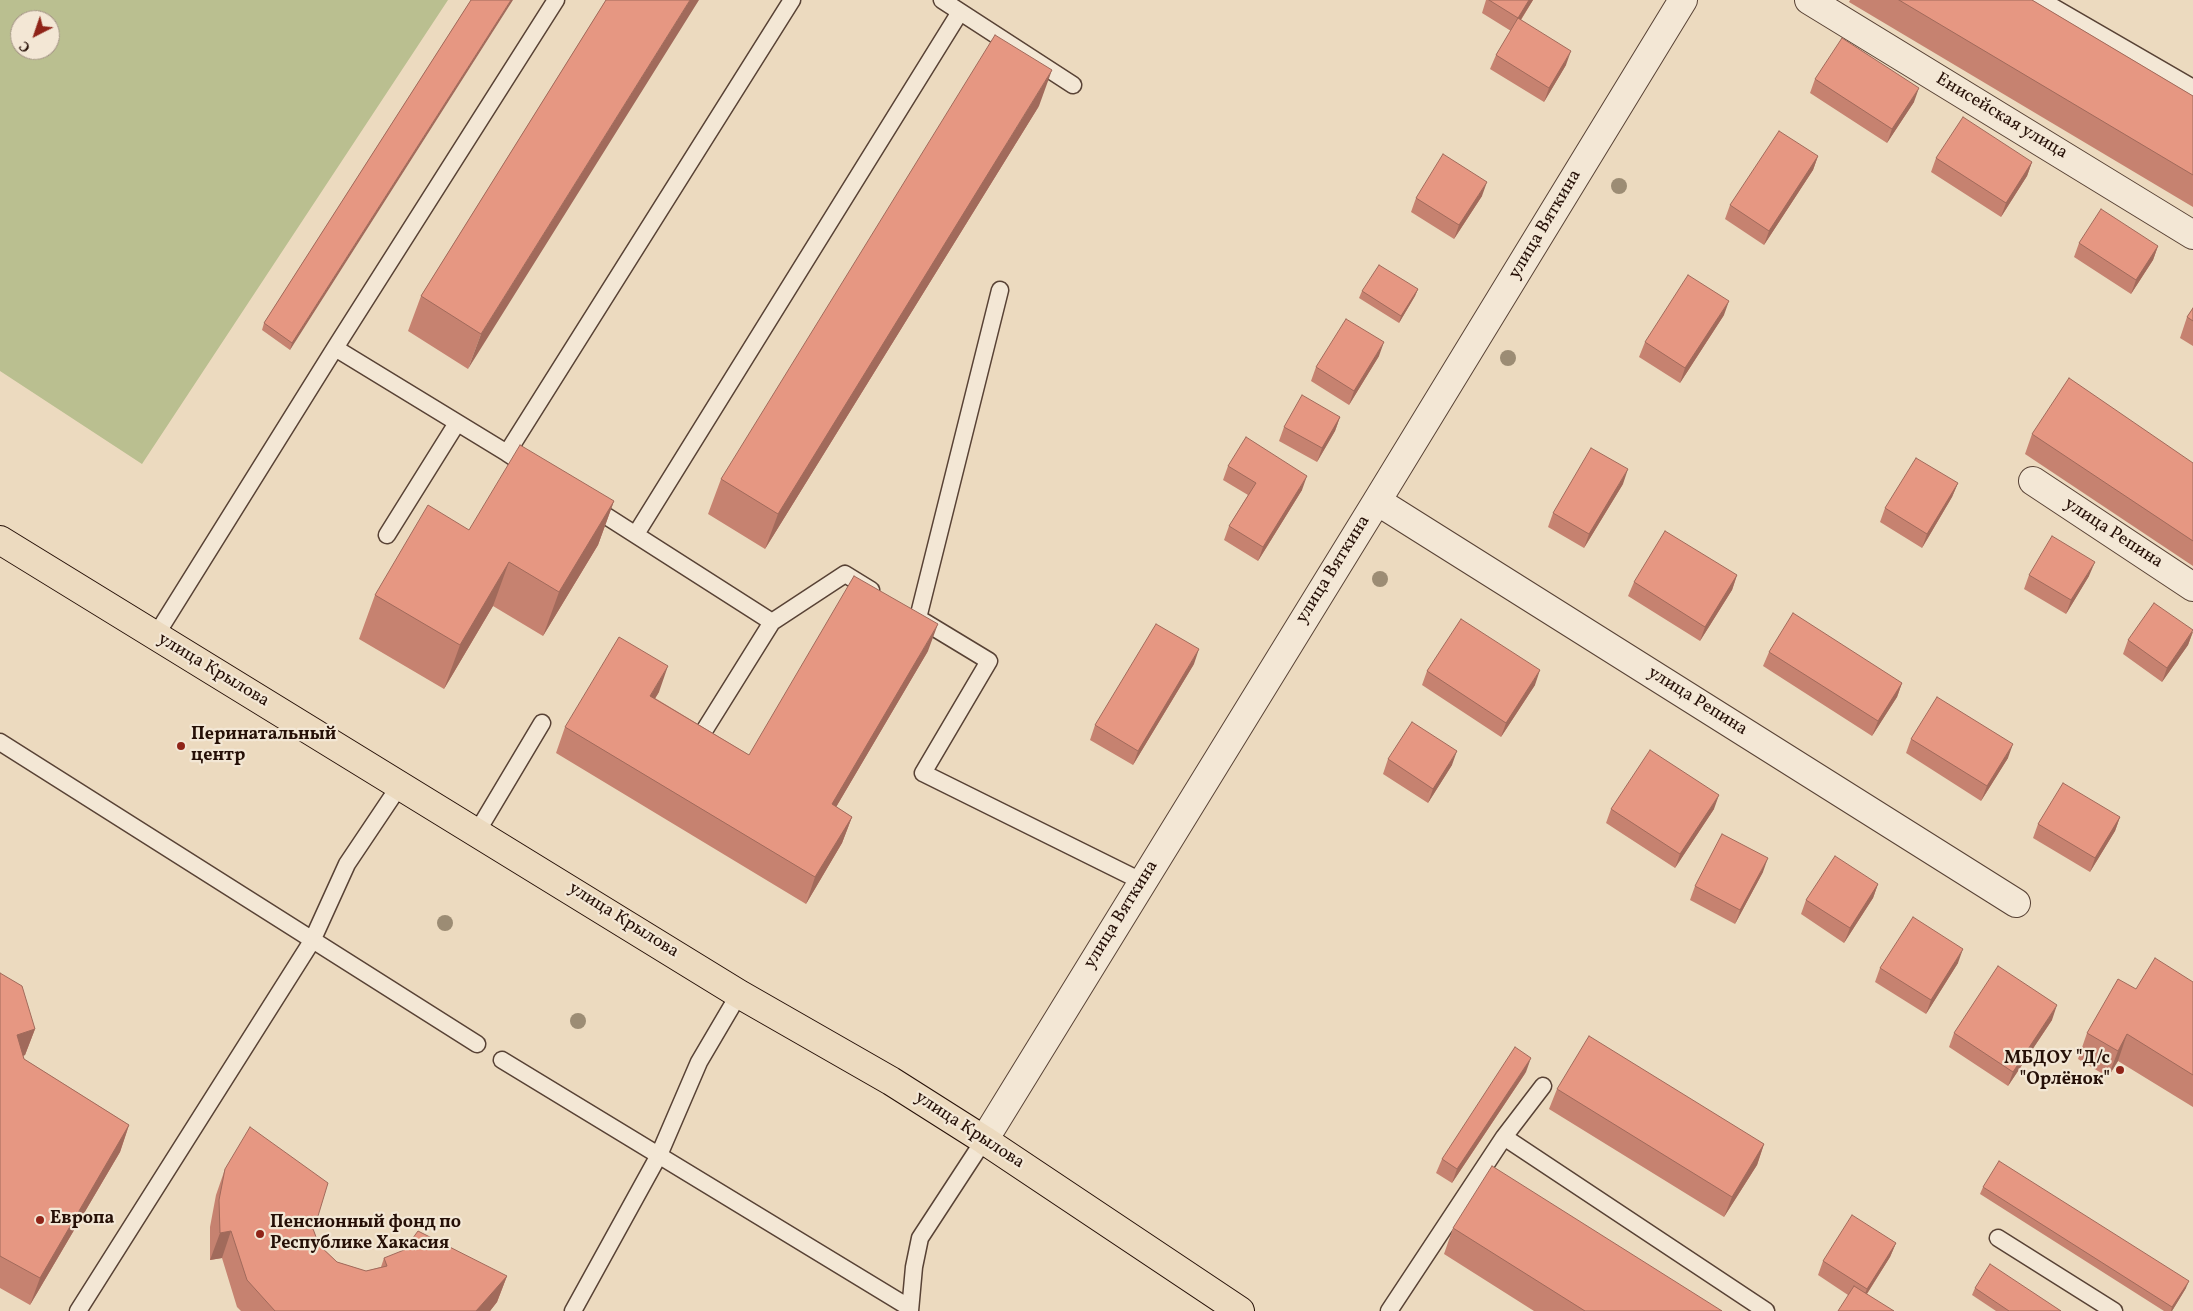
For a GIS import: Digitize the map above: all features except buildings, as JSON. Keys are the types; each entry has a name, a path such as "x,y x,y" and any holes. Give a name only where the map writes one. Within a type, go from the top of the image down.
{"main road":[{"name":"улица Крылова","path":"0,540 739,994 891,1082 984,1140 1240,1311"}],"street":[{"name":"Енисейская улица","path":"1809,0 2193,235"},
{"name":"улица Вяткина","path":"984,1140 1378,501 1676,2"},
{"name":"улица Репина","path":"2033,481 2193,586"},
{"name":"улица Репина","path":"1378,501 2016,903"}],"lane":[{"path":"156,636 335,348 556,0"},
{"path":"507,453 792,0"},
{"path":"942,0 1073,85"},
{"path":"2041,0 2193,88"},
{"path":"636,534 960,12"},
{"path":"918,618 1000,290"},
{"path":"335,348 547,478"},
{"path":"387,535 457,422"},
{"path":"580,499 772,622"},
{"path":"704,731 772,622 845,574 886,598"},
{"path":"902,608 989,661 923,774 1142,882"},
{"path":"477,832 542,723"},
{"path":"0,742 477,1044"},
{"path":"78,1311 312,941 347,864 400,785"},
{"path":"573,1311 659,1154 699,1062 739,994"},
{"path":"502,1060 659,1154 910,1310 914,1267 920,1238 984,1140"},
{"path":"1389,1311 1504,1137 1543,1086"},
{"path":"1504,1137 1766,1311"},
{"path":"1998,1238 2114,1311"}],"green space":[{"path":"0,0 448,0 142,464 0,371"}],"place":[{"name":"Перинатальный центр","path":"181,746"},
{"name":"МБДОУ \"Д/с \"Орлёнок\"","path":"2120,1070"},
{"name":"Европа","path":"40,1220"},
{"name":"Пенсионный фонд по Республике Хакасия","path":"260,1234"}]}
